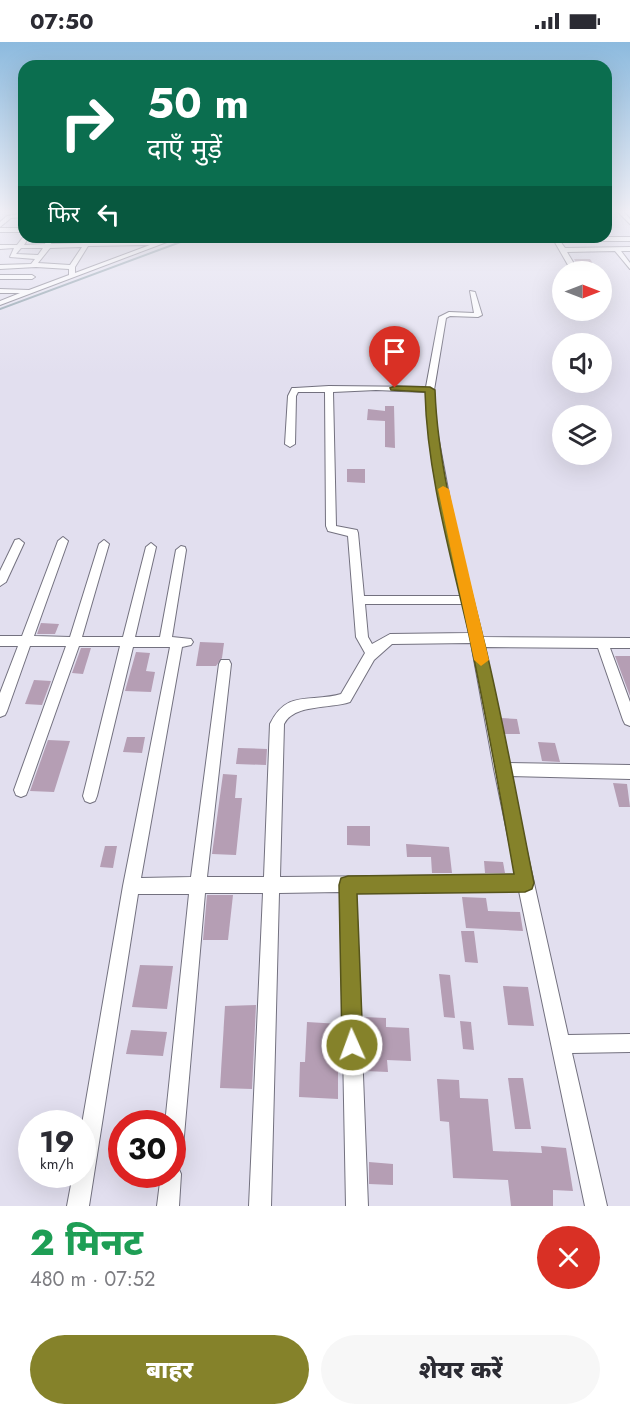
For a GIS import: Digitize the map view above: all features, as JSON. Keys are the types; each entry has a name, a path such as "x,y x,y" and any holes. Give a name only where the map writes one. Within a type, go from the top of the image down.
{"street":[{"path":"0,303 98,266"},
{"path":"0,267 72,267 72,276"},
{"path":"27,291 36,267"},
{"path":"0,277 32,277"},
{"path":"0,291 27,291"},
{"path":"472,292 478,315 449,314 444,317 430,390 431,420 477,640 501,769 596,1206"},
{"path":"290,444 294,392 329,388 430,390"},
{"path":"329,388 331,524 333,529 353,533 362,637 371,653"},
{"path":"0,711 63,541"},
{"path":"0,582 19,543"},
{"path":"21,790 74,642 104,544"},
{"path":"90,796 151,547"},
{"path":"78,1206 131,886 176,642 181,550"},
{"path":"359,600 467,600"},
{"path":"260,1206 271,885 280,715 292,706 330,703 345,698 376,646 390,639 630,643"},
{"path":"0,641 176,642"},
{"path":"602,642 630,720"},
{"path":"177,1110 198,886 225,664"},
{"path":"501,769 630,772"},
{"path":"131,886 525,883"},
{"path":"348,885 357,1206"},
{"path":"562,1044 630,1043"},
{"path":"168,1206 170,1188"}],"building":[{"path":"385,406 394,406 395,448 385,447 385,421 367,420 368,409 385,411"},
{"path":"347,469 365,469 365,483 347,482"},
{"path":"41,623 59,624 55,634 37,634"},
{"path":"200,642 224,643 222,658 216,666 196,666"},
{"path":"81,648 91,648 83,674 72,673"},
{"path":"136,652 150,653 146,671 155,672 151,692 125,691"},
{"path":"615,656 630,656 630,696"},
{"path":"34,680 51,681 42,705 25,704"},
{"path":"501,718 517,719 520,734 504,734"},
{"path":"127,737 145,737 142,753 123,752"},
{"path":"48,740 70,741 54,792 30,791"},
{"path":"538,742 555,743 560,762 542,761"},
{"path":"238,748 267,749 266,765 236,764"},
{"path":"223,774 237,775 235,798 242,798 236,855 212,854"},
{"path":"613,783 627,784 630,807 619,807"},
{"path":"347,826 370,826 370,846 347,845"},
{"path":"406,844 449,847 452,873 432,873 431,857 407,857"},
{"path":"105,846 117,846 113,868 100,867"},
{"path":"484,861 503,862 505,873 485,873"},
{"path":"207,895 233,895 228,940 203,940"},
{"path":"462,897 486,898 488,911 520,912 523,931 466,928"},
{"path":"461,931 474,931 478,963 465,962"},
{"path":"140,965 173,966 167,1009 132,1007"},
{"path":"439,974 450,975 455,1018 444,1017"},
{"path":"503,986 528,987 534,1026 508,1025"},
{"path":"256,1005 252,1089 220,1088 225,1006"},
{"path":"363,1017 386,1018 386,1027 409,1028 411,1061 387,1060 388,1072 365,1071"},
{"path":"460,1021 471,1022 474,1050 463,1049"},
{"path":"307,1022 340,1024 341,1070 338,1070 338,1099 299,1097 300,1062 305,1062"},
{"path":"131,1030 167,1032 163,1056 126,1054"},
{"path":"508,1078 523,1078 531,1129 515,1129"},
{"path":"437,1079 459,1080 460,1098 488,1099 493,1151 542,1153 541,1146 566,1148 573,1191 553,1190 553,1206 511,1206 508,1180 453,1178 449,1122 440,1121"},
{"path":"369,1162 393,1164 393,1185 369,1184"}],"waterway":[{"path":"0,309 115,266"}],"slow traffic":[{"path":"443,489 481,660"}],"route":[{"path":"352,1045 348,885 525,883 481,657 448,516 431,420 430,390 395,388"}]}
